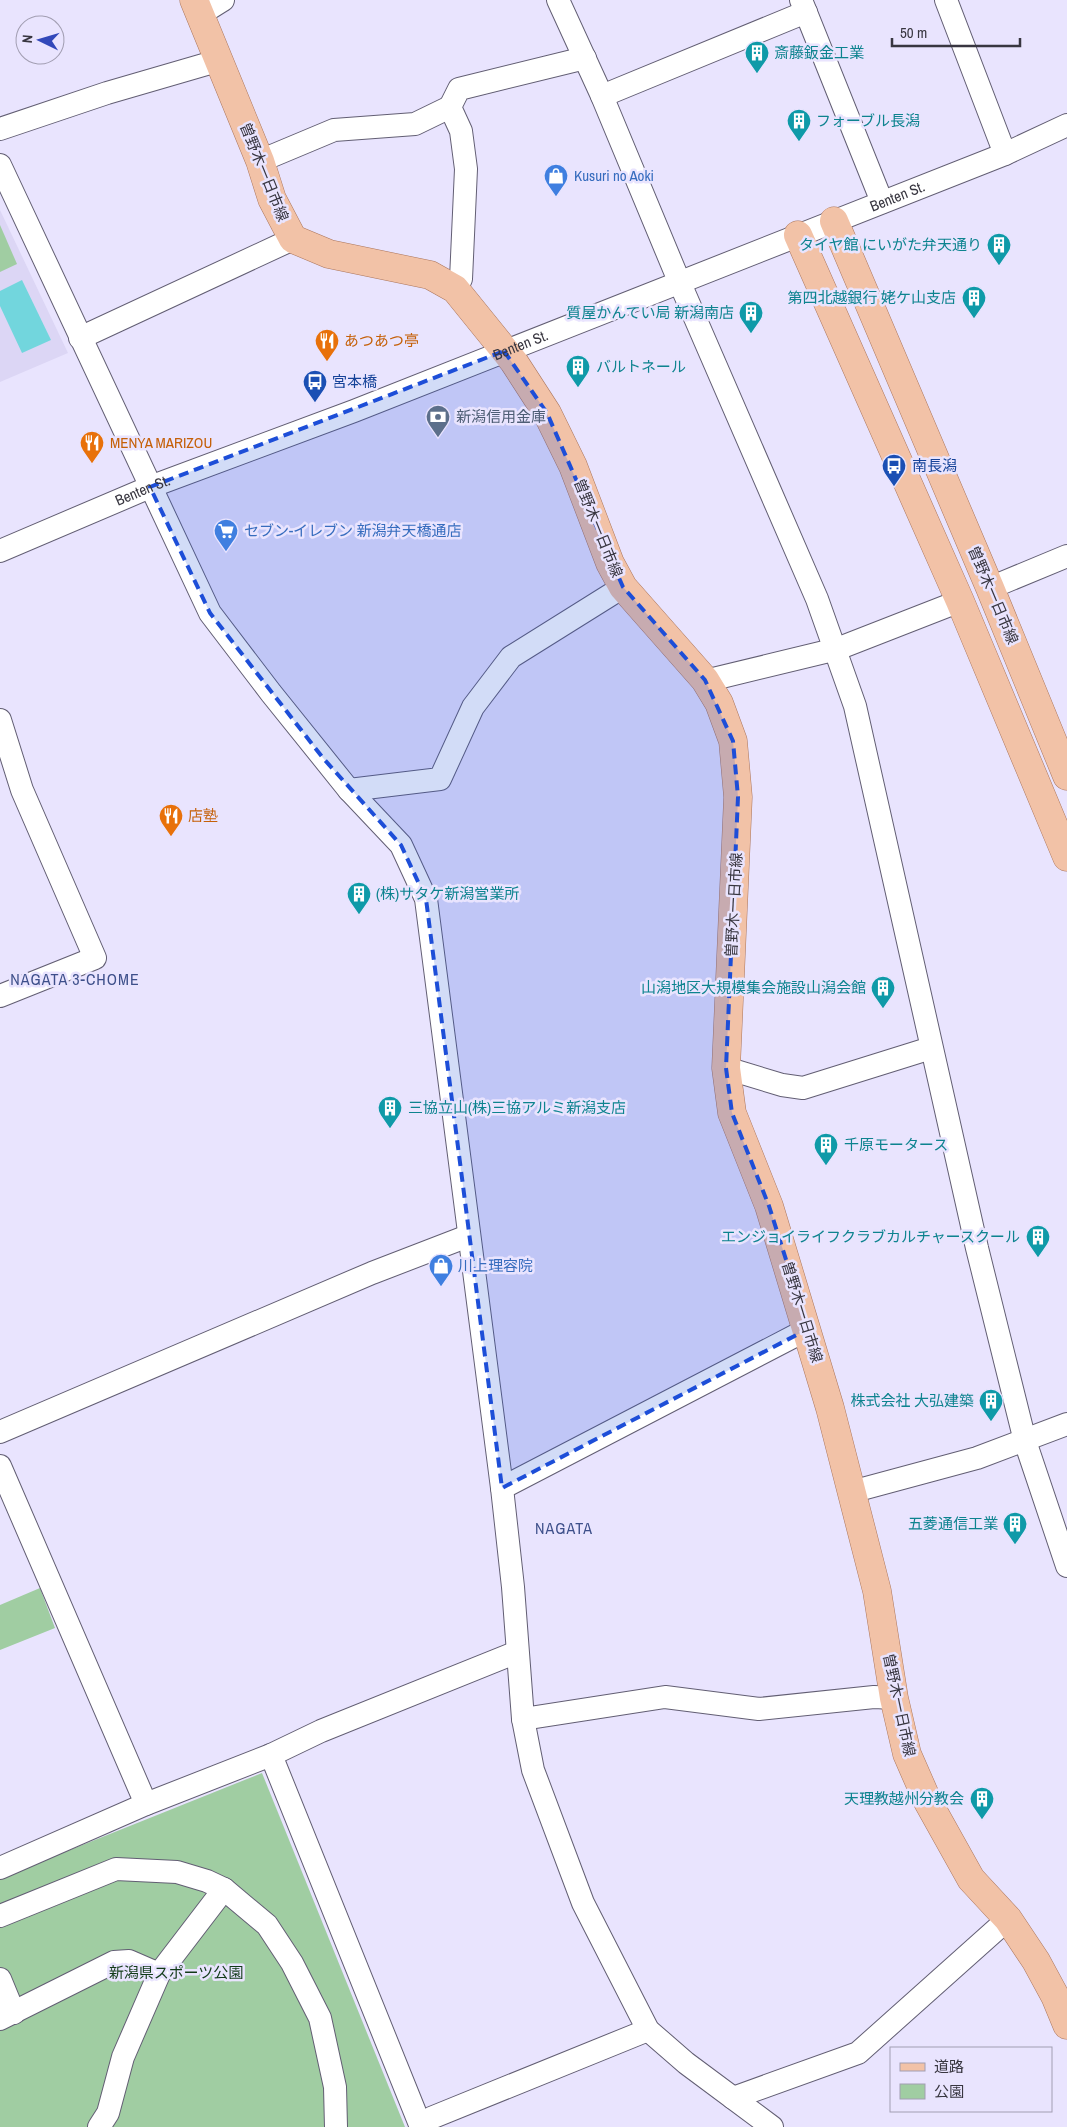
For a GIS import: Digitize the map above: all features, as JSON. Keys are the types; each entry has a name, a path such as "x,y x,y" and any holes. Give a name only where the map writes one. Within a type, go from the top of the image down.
{"main road":[{"name":"曽野木一日市線","path":"196,8 260,162 272,199 293,239 329,254 430,275 455,289 514,362 551,422 573,466 610,563 623,587 705,681 719,703 733,741 738,796 726,1068 732,1114 769,1206 808,1329 877,1591 894,1698 908,1754 928,1802 971,1879 1008,1919 1036,1961 1055,1996 1067,2025"},
{"name":"曽野木一日市線","path":"834,221 990,588 1067,776"},
{"path":"798,236 960,601 1067,857"}],"street":[{"path":"196,8 223,0"},
{"path":"558,0 602,96 837,649 856,706 931,1048 1025,1441 1067,1566"},
{"path":"946,0 1005,154"},
{"path":"602,96 803,6 882,202"},
{"path":"260,162 334,130 415,124 450,108 459,88 585,58"},
{"path":"0,129 107,93 217,61"},
{"path":"450,108 461,131 466,169 461,279 455,289"},
{"name":"Benten St.","path":"0,551 150,487 354,411 679,281 1005,154 1067,125"},
{"path":"0,165 210,613 270,694 349,790 401,845 426,899 502,1488 523,1719 533,1770 583,1903 648,2030 772,2127"},
{"path":"80,338 293,239"},
{"path":"990,588 1067,556"},
{"path":"349,790 440,779 472,707 511,657 623,587"},
{"path":"705,681 837,649 960,601"},
{"path":"0,720 22,790 95,958 0,996"},
{"path":"726,1068 782,1085 803,1088 931,1048"},
{"path":"0,1432 372,1273 468,1236"},
{"path":"502,1488 808,1329"},
{"path":"851,1492 977,1458 1067,1424"},
{"path":"0,1466 146,1804"},
{"path":"0,1868 146,1804 270,1755 321,1730 518,1652"},
{"path":"523,1719 665,1697 759,1709 874,1696 894,1698"},
{"path":"270,1755 426,2122 648,2030"},
{"path":"0,1916 116,1869 176,1872 207,1881 224,1889 267,1925 292,1963 320,2018 335,2087 336,2127"},
{"path":"99,2127 108,2113 123,2057 159,1974 224,1889"},
{"path":"733,2098 858,2053 1008,1919"},
{"path":"0,1979 7,2016 114,1962 128,1961 159,1974"}],"highlighted area":[{"path":"504,351 547,413 623,587 705,680 733,741 738,797 726,1068 732,1113 769,1206 808,1329 502,1488 426,899 401,845 323,758 210,613 150,487"}],"shaded area":[{"path":"0,210 68,353 0,382"},
{"path":"22,280 51,340 22,353 0,306 0,291"}],"green space":[{"path":"0,225 17,264 0,272"},
{"path":"40,1588 55,1628 0,1650 0,1605"},
{"name":"新潟県スポーツ公園","path":"262,1773 405,2127 0,2127 0,1878"}],"place":[{"name":"斎藤鈑金工業","path":"757,74"},
{"name":"フォーブル長潟","path":"799,142"},
{"name":"Kusuri no Aoki","path":"556,197"},
{"name":"タイヤ館 にいがた弁天通り","path":"999,266"},
{"name":"第四北越銀行 姥ケ山支店","path":"974,319"},
{"name":"質屋かんてい局 新潟南店","path":"751,334"},
{"name":"あつあつ亭","path":"327,362"},
{"name":"バルトネール","path":"578,388"},
{"name":"宮本橋","path":"315,403"},
{"name":"新潟信用金庫","path":"438,438"},
{"name":"MENYA MARIZOU","path":"92,464"},
{"name":"南長潟","path":"894,487"},
{"name":"セブン-イレブン 新潟弁天橋通店","path":"226,552"},
{"name":"店塾","path":"171,837"},
{"name":"(株)サタケ新潟営業所","path":"359,915"},
{"name":"山潟地区大規模集会施設山潟会館","path":"883,1009"},
{"name":"三協立山(株)三協アルミ新潟支店","path":"390,1129"},
{"name":"千原モータース","path":"826,1166"},
{"name":"エンジョイライフクラブカルチャースクール","path":"1038,1258"},
{"name":"川上理容院","path":"441,1287"},
{"name":"株式会社 大弘建築","path":"991,1422"},
{"name":"五菱通信工業","path":"1015,1545"},
{"name":"天理教越州分教会","path":"982,1820"}],"district":[{"name":"NAGATA 3-CHOME","path":"75,979"},
{"name":"NAGATA","path":"564,1528"}]}
